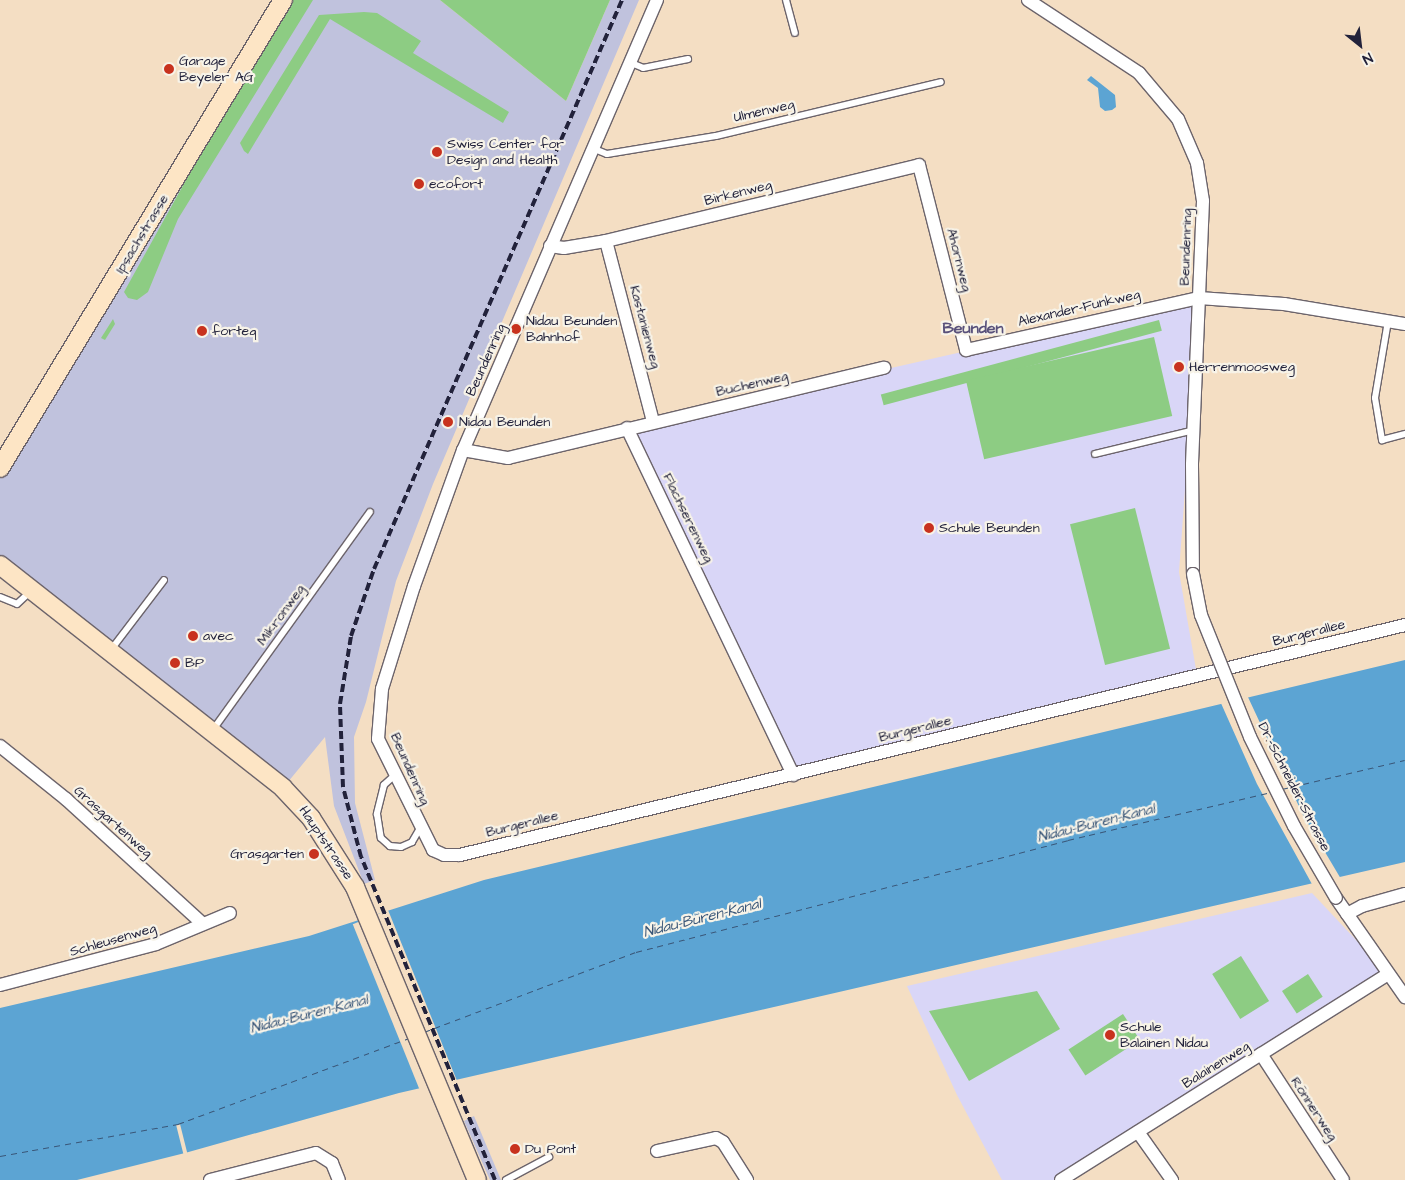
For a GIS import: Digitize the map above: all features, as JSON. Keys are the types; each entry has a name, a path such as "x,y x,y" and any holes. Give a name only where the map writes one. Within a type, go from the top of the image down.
{"main road":[{"name":"Ipsachstrasse","path":"0,468 283,0"},
{"name":"Hauptstrasse","path":"0,565 300,805 338,856 355,888 477,1180"}],"street":[{"name":"Beundenring","path":"434,850 420,828 378,739 380,697 414,586 463,450 657,0"},
{"name":"Beundenring","path":"1028,0 1139,73 1178,119 1197,163 1203,201 1190,536 1193,574"},
{"name":"Birkenweg","path":"550,246 564,248 606,241 919,165 923,178"},
{"name":"Ahornweg","path":"923,178 966,350"},
{"name":"Kastanienweg","path":"606,241 653,422"},
{"path":"1199,298 1284,304 1405,324"},
{"name":"Alexander-Funkweg","path":"966,350 1199,298"},
{"name":"Buchenweg","path":"627,428 884,368"},
{"path":"463,450 508,458 627,428"},
{"name":"Flachserenweg","path":"627,428 793,775"},
{"name":"Dr.-Schneider-Strasse","path":"1193,574 1202,615 1250,737 1294,826 1336,898 1405,997"},
{"name":"Burgerallee","path":"434,850 444,855 460,855 1405,625"},
{"name":"Grasgartenweg","path":"0,746 66,799 203,924"},
{"path":"1347,914 1362,906 1405,894"},
{"name":"Schleusenweg","path":"0,985 156,944 230,913"},
{"name":"Balainenweg","path":"1060,1180 1388,974"},
{"name":"Rönnerweg","path":"1261,1054 1343,1180"},
{"path":"1138,1132 1172,1180"},
{"path":"657,1151 716,1138 723,1142 747,1180"},
{"path":"210,1180 316,1153 332,1163 339,1180"}],"lane":[{"path":"786,0 795,33"},
{"path":"629,62 644,68 688,58"},
{"name":"Ulmenweg","path":"592,148 607,154 716,136 941,82"},
{"path":"1388,321 1375,398 1382,440 1405,434"},
{"path":"1096,454 1194,430"},
{"name":"Mikronweg","path":"211,732 370,512"},
{"path":"110,652 164,580"},
{"path":"0,597 17,604 32,590"},
{"path":"394,775 384,785 377,814 381,838 390,846 402,848 412,842 420,828"},
{"path":"506,1180 549,1157"}],"shaded area":[{"path":"283,0 440,0 566,101 610,0 639,0 433,484 396,581 366,702 354,737 355,803 375,880 364,884 334,806 325,737 283,788 0,565 0,468"},
{"name":"Schule Beunden","path":"1199,298 1179,572 1197,675 793,775 627,428"},
{"name":"Schule Balainen Nidau","path":"1312,893 1388,974 1060,1180 1002,1180 957,1095 907,986"},
{"path":"474,1116 501,1180 490,1180 464,1121"}],"green space":[{"path":"293,0 313,0 178,219 148,292 137,300 128,298 124,292 201,153"},
{"path":"440,0 610,0 566,101"},
{"path":"377,13 421,41 413,53 509,112 503,123 330,19 248,154 244,151 240,143 319,15"},
{"path":"113,319 115,324 105,340 101,338"},
{"path":"1159,320 1162,331 884,405 881,395"},
{"path":"1154,337 1172,416 984,459 966,380"},
{"path":"1135,508 1170,649 1105,665 1070,524"},
{"path":"1241,956 1269,1001 1240,1019 1212,974"},
{"path":"1308,974 1323,997 1297,1014 1282,991"},
{"path":"1037,991 1060,1029 969,1081 929,1011"},
{"path":"1123,1014 1140,1040 1085,1075 1068,1049"}],"water":[{"path":"1091,76 1115,95 1116,107 1112,110 1105,111 1100,107 1098,88 1087,80"},
{"name":"Nidau-Büren-Kanal","path":"1405,660 1405,862 399,1093 185,1153 77,1180 0,1180 0,1008 309,936 484,880"}],"pier":[{"path":"1247,695 1303,815 1341,879 1313,886 1257,784 1220,701"},
{"path":"388,910 458,1082 422,1097 353,924"},
{"path":"180,1124 188,1155 184,1156 176,1125"}],"ferry route":[{"path":"1282,789 1405,760"},
{"path":"424,1032 636,952 1068,840 1271,792"},
{"path":"0,1156 178,1124 409,1038"}],"railway":[{"path":"495,1180 361,857 343,787 340,704 351,636 374,569 622,0"}],"place":[{"name":"Garage Beyeler AG","path":"169,69"},
{"name":"Swiss Center for Design and Health","path":"437,152"},
{"name":"ecofort","path":"419,184"},
{"name":"Nidau Beunden Bahnhof","path":"516,329"},
{"name":"forteq","path":"202,331"},
{"name":"Herrenmoosweg","path":"1179,367"},
{"name":"Nidau Beunden","path":"448,422"},
{"name":"Schule Beunden","path":"929,528"},
{"name":"avec","path":"193,636"},
{"name":"BP","path":"175,663"},
{"name":"Grasgarten","path":"314,854"},
{"name":"Schule Balainen Nidau","path":"1110,1035"},
{"name":"Du Pont","path":"515,1149"}],"district":[{"name":"Beunden","path":"973,328"}]}
